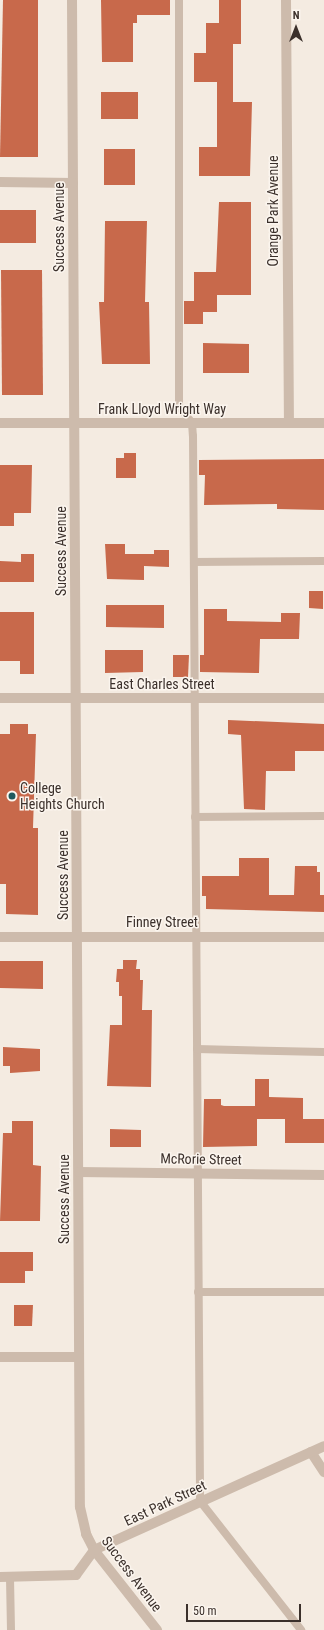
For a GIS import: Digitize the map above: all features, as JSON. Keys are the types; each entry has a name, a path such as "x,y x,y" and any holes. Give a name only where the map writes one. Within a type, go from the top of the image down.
{"street":[{"name":"Success Avenue","path":"72,0 80,1507 86,1534 94,1550 157,1630"},
{"name":"Orange Park Avenue","path":"286,0 289,422"},
{"path":"0,182 73,182"},
{"name":"Frank Lloyd Wright Way","path":"0,423 324,423"},
{"name":"East Charles Street","path":"0,698 324,698"},
{"name":"Finney Street","path":"0,937 324,937"},
{"name":"McRorie Street","path":"79,1172 324,1174"},
{"path":"0,1357 79,1357"},
{"name":"East Park Street","path":"5,1578 76,1575 94,1550 324,1446"},
{"path":"311,1452 324,1472"}],"lane":[{"path":"179,0 179,406 192,423 194,562 200,1501 301,1630"},
{"path":"194,562 324,561"},
{"path":"195,817 324,816"},
{"path":"197,1049 324,1052"},
{"path":"198,1292 324,1292"},
{"path":"5,1578 11,1630"}],"building":[{"path":"3,0 38,0 38,157 0,157"},
{"path":"101,0 170,0 170,15 137,15 137,23 133,23 133,62 102,62"},
{"path":"219,0 241,0 241,44 233,44 233,102 252,102 250,176 199,176 199,147 217,147 217,82 194,82 194,53 206,53 206,23 219,23"},
{"path":"101,92 138,92 138,119 101,119"},
{"path":"104,149 135,149 135,185 104,185"},
{"path":"219,202 251,202 251,295 217,295 217,312 203,312 203,324 184,324 184,301 194,301 194,272 216,272"},
{"path":"0,210 36,210 36,243 0,243"},
{"path":"105,221 147,221 145,302 149,302 150,364 102,364 99,302 104,302"},
{"path":"1,270 42,270 43,395 2,395"},
{"path":"203,343 249,344 249,373 203,373"},
{"path":"124,453 136,453 136,478 116,478 116,458 124,458"},
{"path":"324,459 324,510 277,509 277,504 204,505 205,475 199,475 199,460"},
{"path":"0,465 32,465 31,513 14,513 14,526 0,526"},
{"path":"105,544 125,544 125,554 154,554 154,550 169,550 169,567 144,566 144,580 107,579"},
{"path":"21,554 34,554 34,582 0,582 0,561 21,562"},
{"path":"309,591 323,591 323,609 309,608"},
{"path":"106,605 164,605 164,628 106,627"},
{"path":"204,609 227,609 227,621 281,622 281,613 300,613 299,639 260,639 259,673 200,672 200,655 204,655"},
{"path":"0,612 34,612 34,674 20,674 20,661 0,661"},
{"path":"105,650 143,650 143,672 105,673"},
{"path":"173,655 189,655 188,677 173,677"},
{"path":"228,720 324,724 324,751 295,751 295,771 266,771 265,810 244,809 241,735 228,734"},
{"path":"10,724 28,724 28,734 36,734 33,828 38,828 38,915 6,914 6,884 0,884 0,734 10,734"},
{"path":"239,858 269,858 269,895 294,895 295,866 317,866 317,872 320,872 320,895 324,895 324,912 206,909 206,896 202,896 202,876 239,876"},
{"path":"123,960 137,960 136,969 140,969 140,980 143,980 142,1010 152,1010 151,1087 107,1086 110,1025 122,1025 122,996 119,996 119,982 116,982 117,969 123,969"},
{"path":"0,961 43,961 43,989 0,988"},
{"path":"3,1047 40,1049 40,1071 10,1073 10,1066 3,1066"},
{"path":"255,1079 269,1079 269,1097 303,1098 303,1119 324,1119 324,1143 285,1143 285,1119 257,1119 257,1146 203,1147 204,1099 221,1099 221,1105 224,1106 255,1106"},
{"path":"12,1121 33,1121 33,1165 41,1166 40,1221 0,1221 3,1133 12,1133"},
{"path":"110,1129 141,1130 141,1147 110,1147"},
{"path":"0,1252 33,1252 33,1271 25,1271 25,1283 0,1283"},
{"path":"14,1305 33,1305 32,1326 14,1326"}],"place":[{"name":"College Heights Church","path":"12,796"}]}
